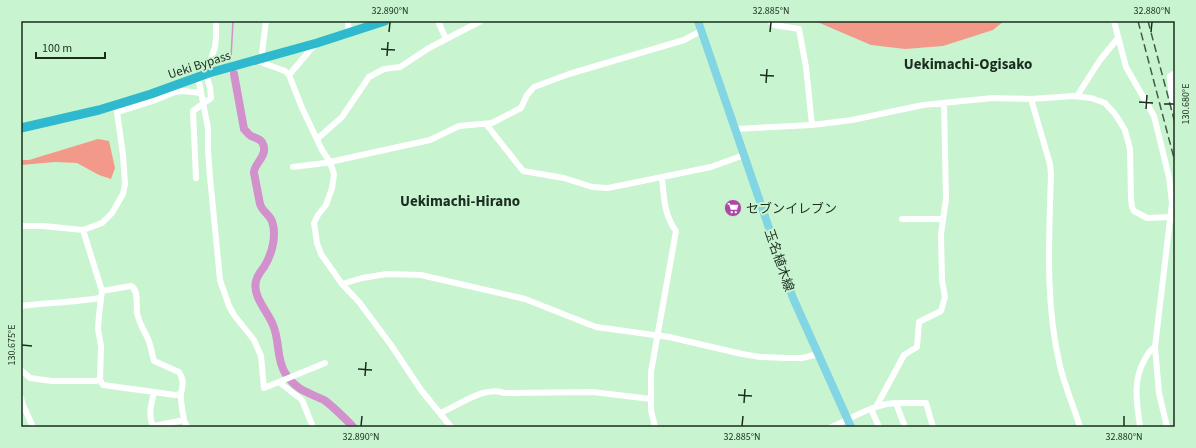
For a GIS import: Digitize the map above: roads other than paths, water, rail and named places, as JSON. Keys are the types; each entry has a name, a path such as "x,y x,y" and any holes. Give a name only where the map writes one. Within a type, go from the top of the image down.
{"highway":[{"name":"Ueki Bypass","path":"21,128 99,110 117,108 209,73 317,43 385,21"}],"main road":[{"name":"玉名植木線","path":"698,21 793,298 851,427"}],"street":[{"path":"196,178 193,112 211,98 207,78 209,73 208,68 215,47 216,21"},
{"path":"266,21 262,53 259,59 285,71 289,75 293,87 317,139 330,162 334,174 332,188 326,205 318,214 314,223 320,254 342,284 359,302 392,345 420,390 451,427"},
{"path":"348,21 349,33"},
{"path":"438,21 446,38"},
{"path":"317,139 342,117 369,77 384,69 400,67 446,38 481,21"},
{"path":"770,21 774,25 799,29 806,67 812,126"},
{"path":"1114,21 1126,67 1154,116 1171,189 1172,219 1156,347 1158,393 1167,427"},
{"path":"293,167 317,165 430,140 459,126 492,123 521,108 527,95 534,87 569,74 684,40 701,31"},
{"path":"1077,96 1100,60 1118,38"},
{"path":"289,75 317,43"},
{"path":"1175,73 1170,76 1170,78 1172,98 1175,108"},
{"path":"198,77 208,128 210,177 220,280 229,306 234,315 254,340 261,356 264,388 325,363"},
{"path":"21,226 44,226 83,230 102,223 112,213 123,194 125,177 117,108 153,101 175,92 183,91 201,93"},
{"path":"735,129 812,126 852,120 923,105 993,98 1031,99 1077,96 1098,99 1105,103 1115,114 1125,130 1130,149 1131,199 1134,211 1148,218 1172,219"},
{"path":"1031,99 1050,164 1051,174 1049,254 1051,309 1054,339 1060,367 1080,427"},
{"path":"879,427 874,408 904,356 917,347 919,322 941,311 945,297 942,280 941,234 946,199 944,103"},
{"path":"486,124 524,171 564,178 592,187 608,188 662,178 711,167 744,155"},
{"path":"655,427 651,410 651,372 676,231 667,215 662,178"},
{"path":"902,219 942,219"},
{"path":"83,230 102,290 98,322 101,346 100,380 103,385 181,394"},
{"path":"342,284 362,278 387,274 421,275 525,299 596,327 658,335 760,357 802,358 818,354"},
{"path":"102,290 132,286 134,288 136,292 138,314 142,328 149,340 154,361 179,372 183,380 181,394 184,420 187,427"},
{"path":"21,306 101,298"},
{"path":"1140,427 1137,379 1146,357 1152,349 1156,347"},
{"path":"21,370 30,378 52,381 100,380"},
{"path":"279,382 302,400 313,427"},
{"path":"440,413 467,398 497,390 504,393 593,392 651,399"},
{"path":"154,392 150,412 150,419 154,427 184,420"},
{"path":"21,398 33,427"},
{"path":"896,403 905,427"},
{"path":"831,427 874,408 885,404 896,403 926,403 933,427"}],"waterway":[{"path":"231,58 233,21"},
{"path":"234,74 244,129 251,136 261,141 264,147 263,155 256,166 254,173 260,204 262,209 272,221 274,233 271,251 267,262 259,274 255,287 258,298 271,320 277,337 280,361 289,379 298,387 327,402 353,427"}],"railway":[{"path":"1138,21 1175,162"},
{"path":"1148,21 1175,123"}],"place":[{"name":"セブンイレブン","path":"733,208"}],"district":[{"name":"Uekimachi-Ogisako","path":"968,64"},
{"name":"Uekimachi-Hirano","path":"460,201"}]}
